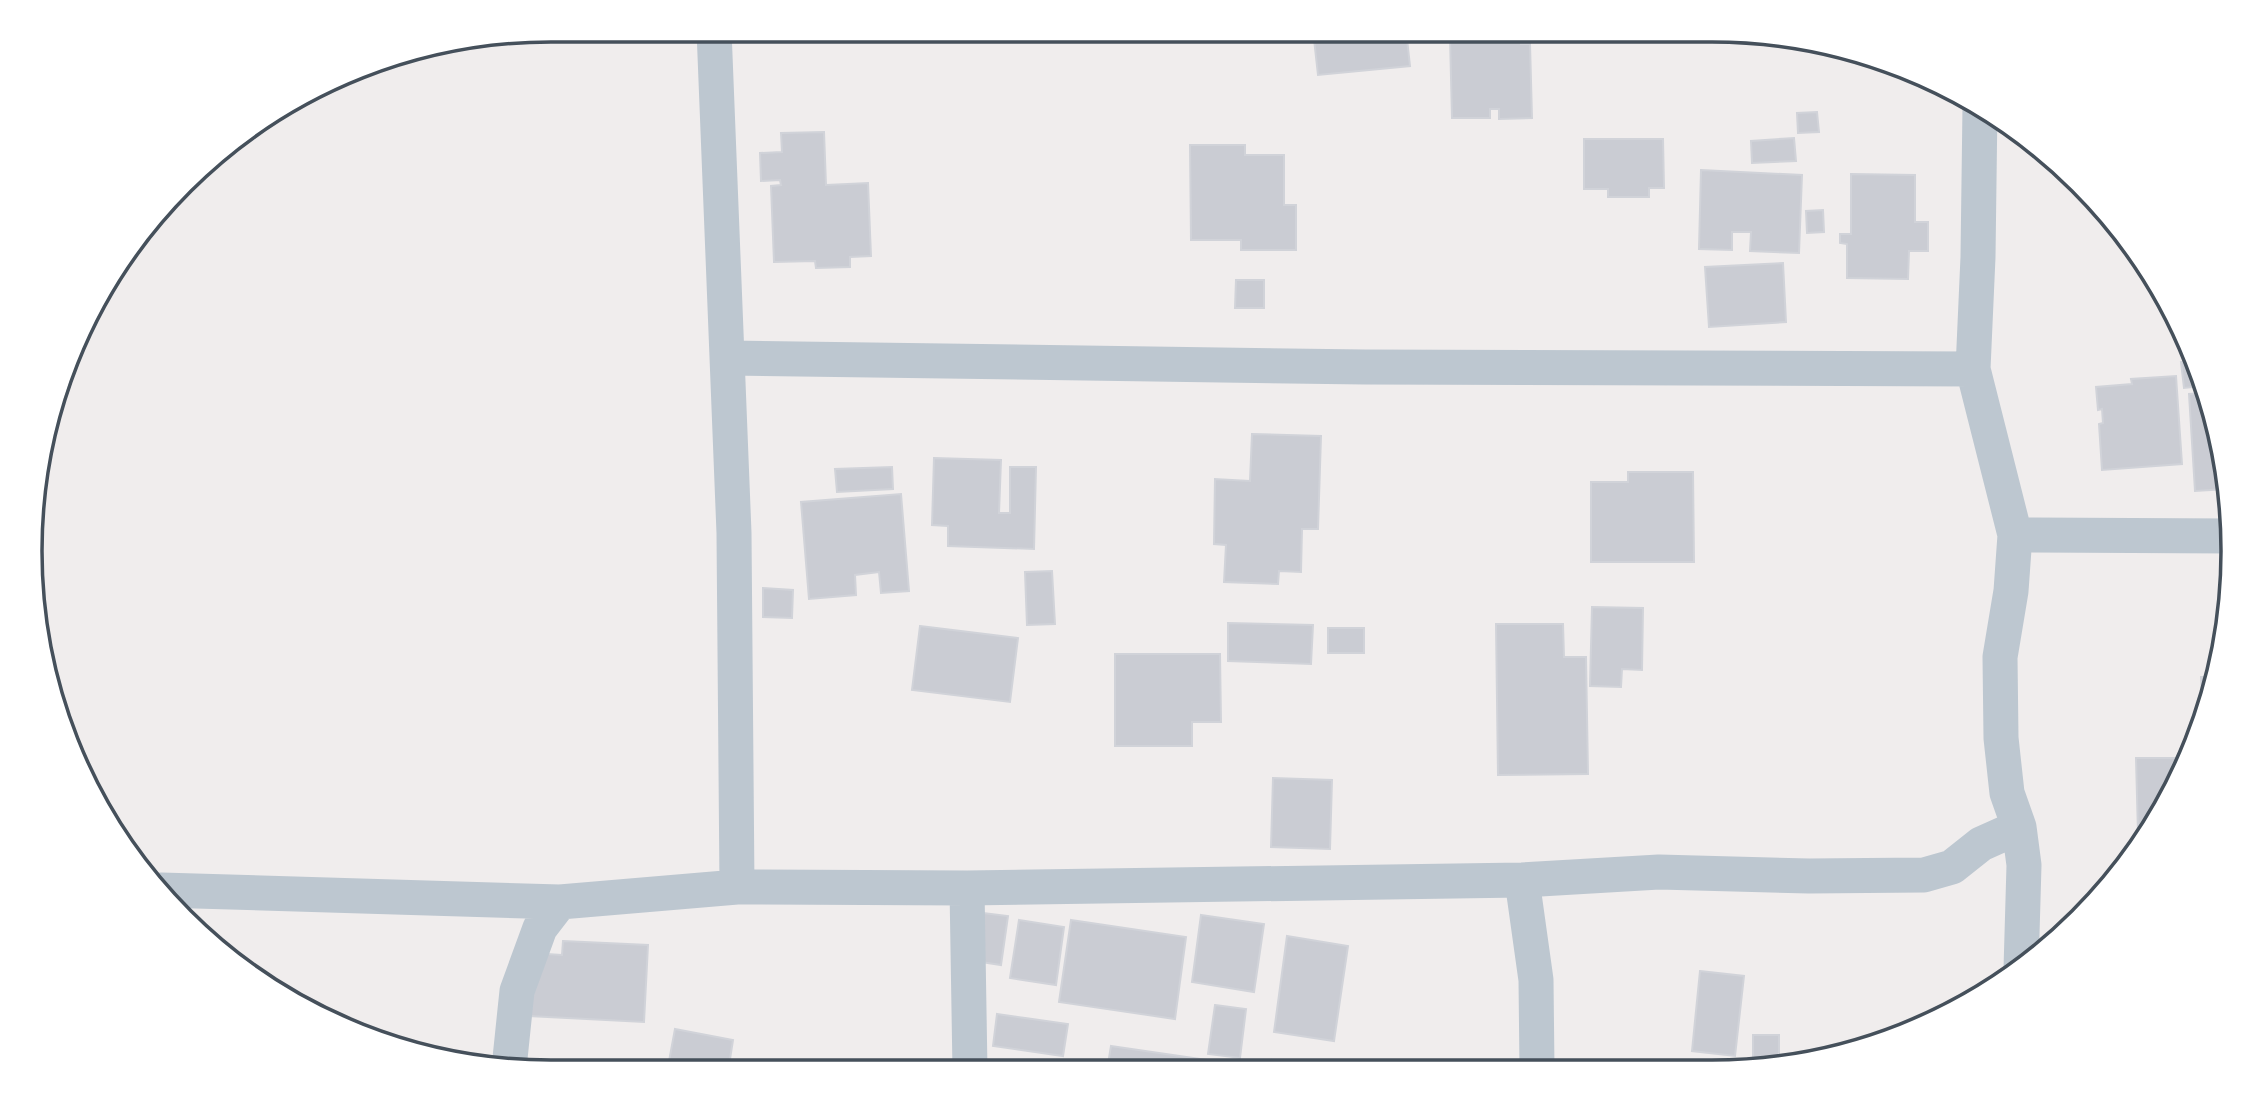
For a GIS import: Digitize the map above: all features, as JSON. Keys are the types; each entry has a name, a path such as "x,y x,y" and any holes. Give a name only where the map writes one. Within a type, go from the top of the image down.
{"street":[{"path":"715,42 734,533 737,887"},
{"path":"1980,119 1978,257 1972,369 2015,535 2011,591 2000,657 2001,738 2007,793 2019,827 2024,865 2021,955"},
{"path":"728,358 1365,367 1972,369"},
{"path":"2015,535 2221,536"},
{"path":"171,890 560,902 737,887 967,888 1522,880 1659,872 1809,876 1924,875 1952,867 1982,844 2019,827"},
{"path":"1522,880 1536,980 1536,1060"},
{"path":"967,888 970,1060"},
{"path":"510,1058 517,990 521,977 540,928 560,902"}],"building":[{"path":"1314,42 1407,42 1410,66 1318,75"},
{"path":"1450,42 1530,44 1532,118 1499,119 1499,109 1490,109 1490,118 1452,118"},
{"path":"1817,112 1819,132 1798,133 1797,113"},
{"path":"824,132 826,185 868,183 871,256 850,257 850,267 816,268 815,261 774,262 771,186 781,185 780,180 761,181 760,153 782,152 781,133"},
{"path":"1794,138 1796,161 1752,163 1751,141"},
{"path":"1584,139 1663,139 1664,188 1649,188 1649,197 1608,197 1608,189 1584,189"},
{"path":"1190,145 1245,145 1245,155 1284,155 1284,205 1296,205 1296,250 1241,250 1241,240 1191,240"},
{"path":"1701,170 1802,175 1799,253 1750,251 1751,232 1732,232 1732,250 1699,249"},
{"path":"1851,174 1915,175 1915,222 1928,222 1928,251 1909,251 1908,279 1847,278 1847,244 1840,243 1840,234 1851,234"},
{"path":"1823,210 1824,232 1807,233 1806,211"},
{"path":"1783,263 1786,322 1709,327 1705,267"},
{"path":"1236,280 1264,280 1264,308 1235,308"},
{"path":"2181,362 2184,362 2194,387 2184,388"},
{"path":"2176,376 2182,464 2102,470 2099,424 2103,423 2102,409 2098,410 2096,387 2132,384 2131,379"},
{"path":"2189,394 2196,394 2204,419 2217,490 2195,491"},
{"path":"1252,434 1321,436 1318,529 1302,529 1301,572 1279,571 1278,584 1224,582 1226,545 1214,544 1215,479 1250,481"},
{"path":"934,458 1001,460 999,513 1010,513 1010,467 1036,467 1034,549 948,546 948,526 932,525"},
{"path":"892,467 893,489 837,492 835,469"},
{"path":"1628,472 1693,472 1694,562 1591,562 1591,482 1628,482"},
{"path":"901,494 909,591 881,593 879,572 855,575 856,595 809,599 801,502"},
{"path":"1052,571 1055,624 1027,625 1025,572"},
{"path":"763,588 793,590 792,618 763,617"},
{"path":"1592,607 1643,608 1642,670 1622,669 1621,687 1590,686"},
{"path":"1228,623 1313,625 1311,664 1228,661"},
{"path":"1496,624 1563,624 1564,657 1586,657 1588,774 1498,775"},
{"path":"920,626 1018,638 1010,702 912,690"},
{"path":"1328,628 1364,628 1364,653 1328,653"},
{"path":"1115,654 1220,654 1221,722 1192,722 1192,746 1115,746"},
{"path":"2136,758 2177,758 2169,776 2138,829"},
{"path":"1273,778 1332,780 1330,849 1271,847"},
{"path":"975,912 1008,916 1001,965 968,960"},
{"path":"1201,915 1264,924 1254,992 1192,982"},
{"path":"1019,920 1064,927 1056,985 1010,978"},
{"path":"1071,920 1186,937 1175,1019 1059,1002"},
{"path":"1287,936 1348,946 1334,1041 1274,1032"},
{"path":"563,941 648,945 644,1022 529,1016 532,953 562,955"},
{"path":"1700,971 1744,976 1735,1056 1692,1051"},
{"path":"1215,1005 1246,1009 1240,1058 1208,1054"},
{"path":"997,1014 1068,1024 1063,1056 993,1046"},
{"path":"675,1029 733,1040 730,1060 669,1060"},
{"path":"1753,1035 1779,1035 1779,1056 1753,1058"},
{"path":"1111,1046 1208,1060 1109,1060"}]}
